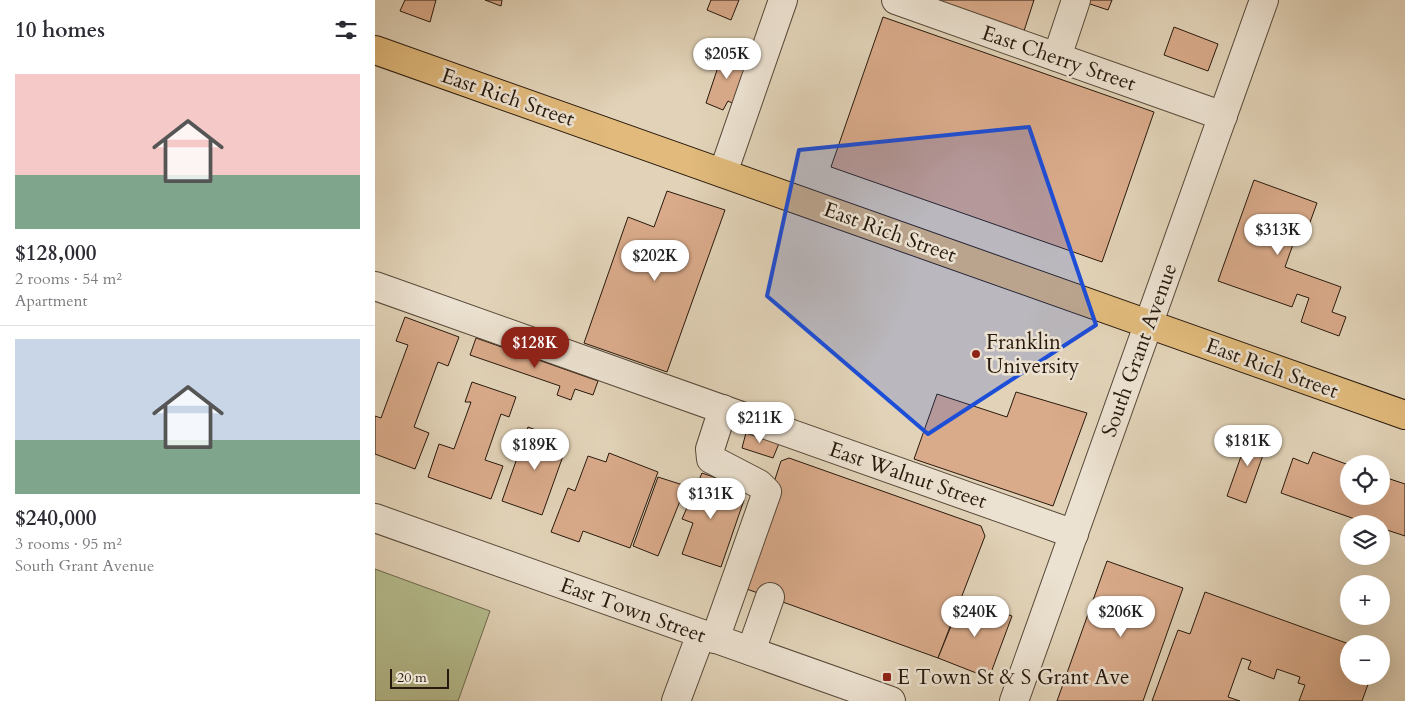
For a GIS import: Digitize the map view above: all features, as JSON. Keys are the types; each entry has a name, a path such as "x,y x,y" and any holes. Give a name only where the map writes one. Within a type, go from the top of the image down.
{"main road":[{"name":"East Rich Street","path":"375,50 1405,415"}],"street":[{"path":"723,173 783,0"},
{"name":"East Cherry Street","path":"896,0 1223,116"},
{"path":"1057,57 1076,0"},
{"name":"South Grant Avenue","path":"1014,701 1264,0"},
{"name":"East Walnut Street","path":"375,286 1074,534"},
{"path":"677,701 708,636 767,492 759,484 711,459 710,449 723,409"},
{"name":"East Town Street","path":"375,518 891,701"},
{"path":"751,652 770,597"}],"highlighted area":[{"path":"1029,127 1096,325 928,434 767,296 799,150"}],"green space":[{"path":"375,569 490,611 458,701 375,701"}],"building":[{"path":"405,0 436,0 430,22 400,11"},
{"path":"485,0 502,0 501,6"},
{"path":"711,0 739,0 731,20 707,10"},
{"path":"934,0 1034,0 1024,31"},
{"path":"1088,0 1112,0 1108,10 1087,3"},
{"path":"883,17 1154,112 1102,262 831,167"},
{"path":"1174,27 1218,44 1208,71 1164,55"},
{"path":"724,49 745,56 741,63 748,66 734,104 728,101 723,110 706,103"},
{"path":"1254,180 1317,203 1305,236 1297,233 1285,267 1341,287 1332,312 1346,317 1339,336 1301,322 1309,298 1297,294 1292,307 1218,281"},
{"path":"667,191 725,210 667,372 584,343 628,217 654,227"},
{"path":"405,317 459,337 448,366 438,362 414,427 429,433 415,469 375,454 375,416 381,418 408,345 396,341"},
{"path":"476,338 598,381 593,395 575,389 571,400 557,395 560,386 470,355"},
{"path":"472,382 516,397 509,417 501,414 485,460 503,466 491,499 428,477 439,444 454,449 471,402 465,402"},
{"path":"1016,392 1087,413 1053,506 914,459 937,394 1007,417"},
{"path":"528,427 568,442 542,515 502,501"},
{"path":"747,429 780,441 773,458 742,448"},
{"path":"1250,431 1269,438 1246,503 1227,496"},
{"path":"1313,452 1340,462 1340,505 1390,505 1390,479 1405,484 1405,536 1390,531 1390,515 1343,515 1281,493 1293,458 1308,464"},
{"path":"609,453 658,472 630,548 583,531 579,542 551,532 568,488 575,491 588,456 606,462"},
{"path":"789,458 981,526 985,536 938,658 744,588 741,582 781,461"},
{"path":"702,473 731,483 726,493 744,500 721,567 682,554 693,523 682,519"},
{"path":"658,477 686,486 658,556 633,546"},
{"path":"1107,561 1183,588 1143,701 1057,701"},
{"path":"1205,592 1340,641 1340,685 1368,685 1362,701 1299,701 1305,685 1298,683 1300,677 1277,669 1274,679 1248,669 1251,661 1242,658 1228,697 1240,701 1152,701 1178,630 1190,634"},
{"path":"962,599 1012,616 989,678 938,658"}],"place":[{"name":"Franklin University","path":"976,354"},
{"name":"E Town St & S Grant Ave","path":"887,677"}]}
